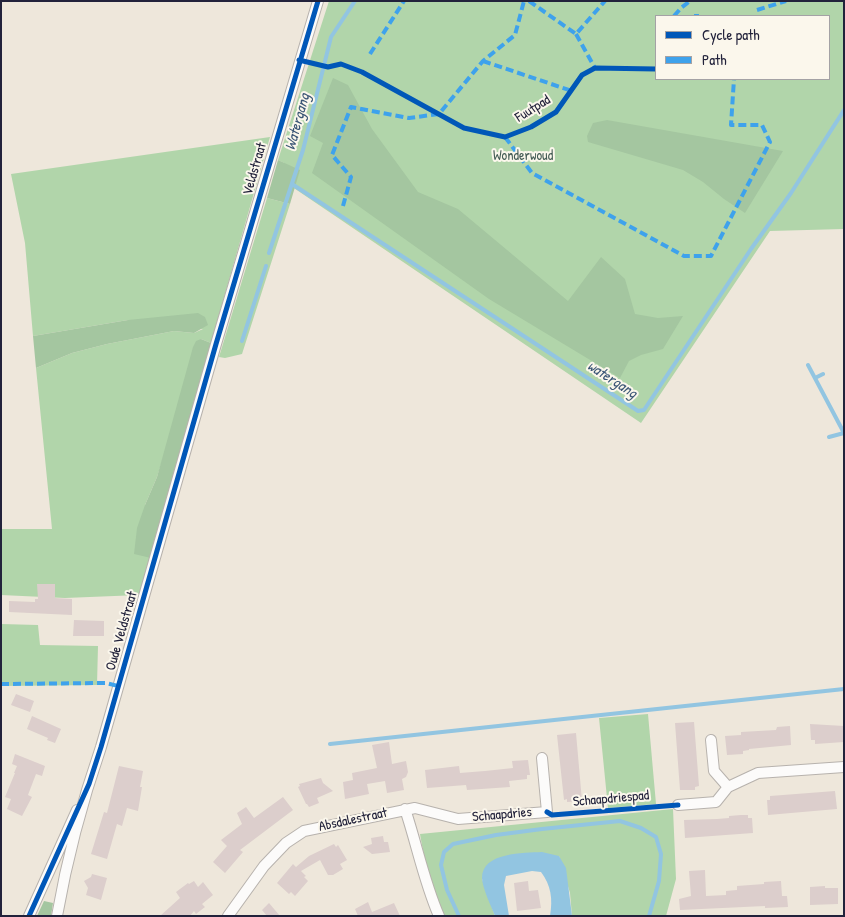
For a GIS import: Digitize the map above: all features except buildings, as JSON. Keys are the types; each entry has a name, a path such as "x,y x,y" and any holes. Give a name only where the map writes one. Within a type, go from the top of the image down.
{"street":[{"name":"Veldstraat","path":"216,344 318,1"},
{"name":"Oude Veldstraat","path":"29,916 88,784 101,748 216,344"},
{"path":"711,740 714,771 728,787"},
{"name":"Schaapdries","path":"405,810 414,808 458,819 547,812 542,758"},
{"path":"678,805 716,802 728,787 758,773 844,766"},
{"name":"Oude Veldstraat","path":"57,916 64,877 88,784"},
{"name":"Absdalestraat","path":"228,916 264,866 286,843 304,831 405,810 430,896 439,916"}],"green space":[{"name":"Wonderwoud","path":"329,1 844,1 844,229 770,231 641,423 279,178 284,163 278,160"},
{"path":"333,78 348,85 372,129 418,192 458,209 568,301 601,257 625,279 635,314 658,318 683,316 663,349 641,355 629,361 620,378 489,299 312,173 323,143 310,136"},
{"path":"607,120 783,151 745,213 703,182 683,170 588,142 587,136 593,123"},
{"path":"270,137 211,343 201,339 157,477 145,505 151,558 139,595 65,598 1,595 1,529 52,529 36,368 72,353 107,344 174,331 194,333 203,329 128,320 33,336 25,243 11,174"},
{"path":"278,160 300,170 290,204 267,198"},
{"path":"267,198 290,204 242,354 225,358 219,357"},
{"path":"198,313 205,317 208,325 194,333 174,331 107,344 72,353 36,368 33,336 128,320"},
{"path":"201,339 211,343 151,558 134,554 137,528 157,477 193,347 196,341"},
{"path":"1,624 38,625 40,645 98,646 97,685 1,686"},
{"path":"648,714 656,804 608,808 599,718"},
{"path":"673,809 676,879 666,916 572,916 570,893 559,856 482,879 495,916 444,916 429,876 420,834"},
{"path":"44,901 53,903 51,916 37,916"}],"water":[{"path":"542,852 559,856 566,868 572,916 550,916 551,898 547,882 541,872 532,871 506,876 504,885 509,916 495,916 483,886 484,869 489,863 505,856"}],"waterway":[{"name":"Watergang","path":"269,253 303,150 331,37 355,1"},
{"name":"watergang","path":"292,184 638,411 644,410 751,249 791,193 844,110"},
{"path":"242,341 266,266"},
{"path":"808,365 844,433"},
{"path":"815,378 823,374"},
{"path":"829,437 844,433"},
{"path":"330,744 844,689"},
{"path":"459,916 447,890 441,865 444,852 453,844 496,835 620,821 641,828 656,837 661,854 659,881 649,916"}],"marked path":[{"path":"370,54 404,1"},
{"path":"343,206 351,177 332,155 351,107 409,118 439,114 483,61 515,35 524,1"},
{"path":"529,1 576,34 605,1"},
{"path":"675,15 690,1"},
{"path":"757,10 786,1"},
{"path":"576,34 595,68"},
{"path":"483,61 572,91"},
{"path":"505,137 532,173 684,256 711,256 770,142 762,125 731,125 734,80"},
{"path":"1,684 106,683 118,686"}],"cycle path":[{"path":"29,916 89,784 101,747 216,344 318,1"},
{"name":"Fuutpad","path":"299,60 328,67 341,64 362,72 464,128 505,137 531,127 556,112 582,75 595,68 655,69"},
{"name":"Schaapdriespad","path":"547,812 552,815 678,805"}]}
